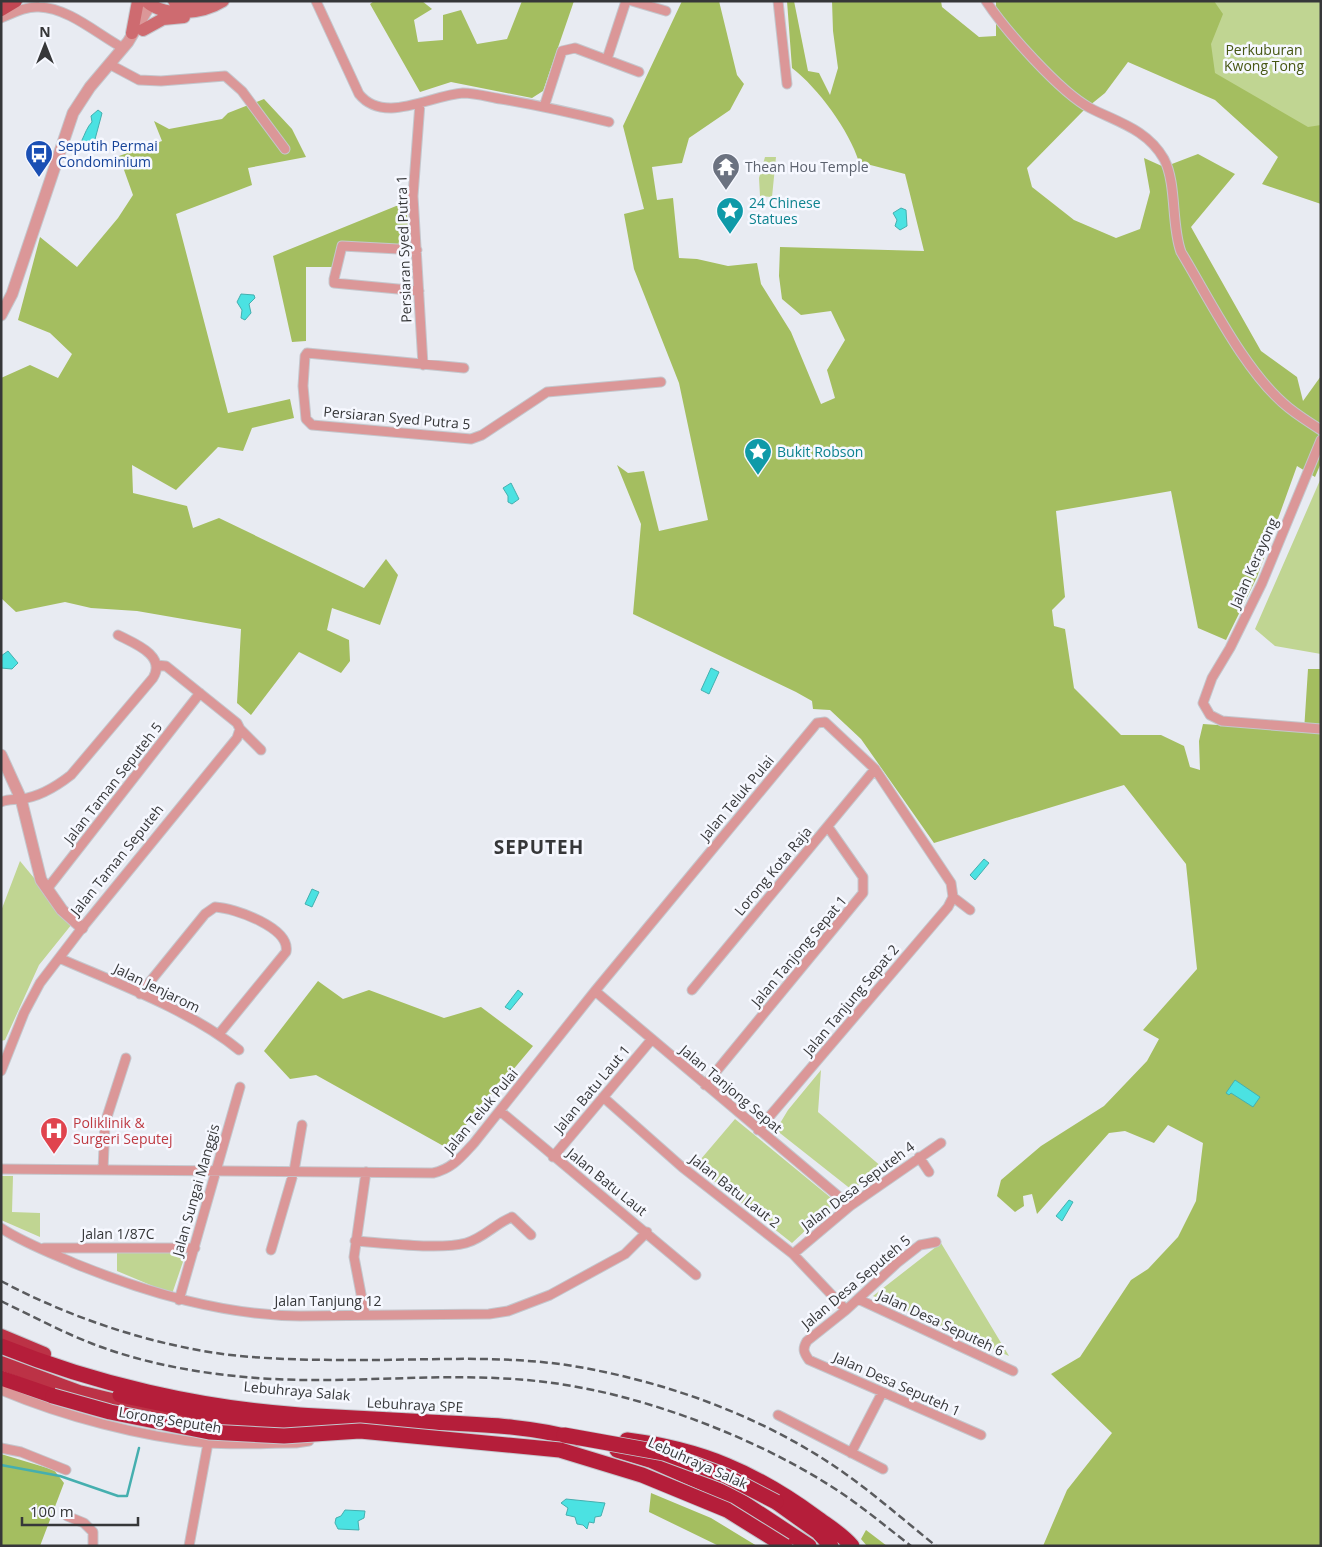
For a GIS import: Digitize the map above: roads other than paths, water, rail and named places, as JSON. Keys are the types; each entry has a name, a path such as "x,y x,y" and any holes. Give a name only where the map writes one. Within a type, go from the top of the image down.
{"highway":[{"name":"Lebuhraya Salak","path":"1,1336 33,1351 124,1381 201,1399 298,1409 465,1420 560,1434"},
{"name":"Lebuhraya SPE","path":"1,1346 34,1359 102,1380 236,1407 298,1414 488,1425 560,1434 650,1460 728,1494 811,1546"},
{"name":"Lebuhraya SPE","path":"1,1354 98,1390 234,1419 560,1450 642,1475 727,1510 785,1546"},
{"path":"1,1363 79,1392"},
{"path":"1,1377 53,1396 110,1412 209,1432 284,1436 360,1431"},
{"path":"1,1377 79,1392 208,1422 339,1434 459,1437 555,1449 643,1473 689,1491 752,1523 785,1546"},
{"path":"560,1434 666,1445 723,1463 786,1495 852,1546"},
{"path":"560,1434 664,1453 726,1476 776,1502 818,1532 831,1546"}],"main road":[{"path":"1,10 16,1"},
{"path":"153,3 183,12 223,1"},
{"path":"153,3 175,2 204,5"},
{"path":"131,38 153,3"},
{"path":"131,38 163,20 198,14 204,5"}],"street":[{"path":"316,1 359,94 364,100 383,108 420,103 463,93 544,107 609,122"},
{"path":"607,59 626,1"},
{"path":"632,1 666,11"},
{"path":"778,1 787,84"},
{"path":"986,1 1003,24 1063,88 1090,108 1134,128 1156,146 1165,160 1171,186 1177,242 1182,252 1239,347 1262,378 1289,408 1321,430"},
{"path":"1,315 12,294 73,113 90,87 131,38 153,3"},
{"path":"1,18 19,11 38,7 56,10 131,38"},
{"path":"544,107 562,51 575,48 640,72"},
{"path":"110,64 139,80 161,81 225,76 242,91 284,150"},
{"name":"Persiaran Syed Putra 1","path":"420,103 413,196 423,365"},
{"path":"417,250 342,246 334,283 419,291"},
{"name":"Persiaran Syed Putra 5","path":"423,365 307,353 305,356 303,386 306,418 312,425 455,438 476,438 547,392 661,382"},
{"path":"423,365 464,368"},
{"name":"Jalan Kerayong","path":"1321,440 1262,583 1205,694 1203,703 1210,715 1222,721 1321,729"},
{"path":"1,802 9,799 21,799 58,785 76,770 152,678 156,672 156,665 147,650 118,635"},
{"path":"156,665 166,666 200,693 237,724 261,750"},
{"name":"Jalan Taman Seputeh 5","path":"47,889 200,693"},
{"name":"Jalan Teluk Pulai","path":"1,1169 433,1173 445,1170 455,1165 595,991 817,723 829,724 875,769"},
{"name":"Jalan Taman Seputeh","path":"1,755 21,799 30,828 33,854 41,880 62,910 82,928 237,738 240,729"},
{"path":"875,769 951,882 953,897 970,910"},
{"name":"Lorong Kota Raja","path":"692,990 875,769"},
{"name":"Jalan Tanjong Sepat 1","path":"704,1085 863,893 864,877 828,827"},
{"name":"Jalan Tanjung Sepat 2","path":"758,1130 948,907 953,897"},
{"path":"140,994 206,914 215,907 227,907 273,928 285,938 288,946 286,952 219,1034"},
{"path":"1,1071 24,1013 40,983 82,928"},
{"name":"Jalan Jenjarom","path":"59,958 140,994 219,1034 239,1050"},
{"name":"Jalan Tanjong Sepat","path":"595,991 704,1085 850,1206"},
{"name":"Jalan Batu Laut 1","path":"553,1157 652,1039"},
{"path":"103,1170 105,1123 126,1058"},
{"name":"Jalan Sungai Manggis","path":"179,1300 240,1087"},
{"name":"Jalan Batu Laut 2","path":"603,1098 682,1167 793,1254 846,1310"},
{"name":"Jalan Batu Laut","path":"500,1110 553,1157 647,1232 696,1275"},
{"path":"271,1250 294,1172 302,1125"},
{"name":"Jalan Desa Seputeh 4","path":"793,1254 850,1206 941,1142"},
{"path":"919,1157 929,1172"},
{"path":"365,1315 354,1257 366,1172"},
{"path":"355,1240 406,1244 464,1243 483,1237 512,1217 531,1235"},
{"name":"Jalan Tanjung 12","path":"1,1228 111,1278 179,1300 275,1315 489,1314 508,1311 550,1295 625,1254 647,1232"},
{"name":"Jalan Desa Seputeh 5","path":"804,1353 807,1341 846,1310 920,1245 936,1242"},
{"name":"Jalan 1/87C","path":"42,1248 195,1248"},
{"name":"Jalan Desa Seputeh 6","path":"858,1299 1013,1371"},
{"name":"Jalan Desa Seputeh 1","path":"804,1353 810,1360 981,1436"},
{"name":"Lorong Seputeh","path":"1,1390 26,1400 95,1421 208,1443 296,1443 339,1434"},
{"path":"851,1452 882,1393"},
{"path":"778,1415 883,1469"},
{"path":"189,1546 208,1443"},
{"path":"1,1448 21,1452 66,1470"},
{"path":"67,1516 84,1523 93,1532 93,1546"}],"water":[{"path":"98,110 102,113 94,143 89,148 85,147 82,140 92,122 91,116"},
{"path":"901,208 906,210 907,226 900,230 895,226 897,220 893,213"},
{"path":"241,294 254,295 255,298 249,304 251,313 245,320 241,318 242,310 237,302"},
{"path":"511,483 519,499 512,504 508,502 508,496 503,488"},
{"path":"8,651 18,663 12,669 1,668 1,656"},
{"path":"711,668 719,672 709,694 701,690"},
{"path":"984,859 989,863 975,880 970,875"},
{"path":"312,889 319,892 312,907 305,904"},
{"path":"518,990 523,994 510,1010 505,1007"},
{"path":"1235,1080 1260,1097 1253,1107 1231,1093 1229,1095 1226,1093"},
{"path":"1069,1200 1073,1202 1062,1221 1056,1216"},
{"path":"566,1499 605,1503 601,1516 595,1517 594,1523 589,1522 587,1529 583,1525 577,1524 575,1517 566,1515 568,1508 561,1503"},
{"path":"345,1510 365,1511 364,1518 358,1521 359,1530 338,1529 335,1523 336,1518 341,1516"}],"waterway":[{"path":"1,1465 60,1476 118,1496 127,1496 139,1448"}],"railway":[{"path":"1,1281 50,1305 102,1325 155,1341 209,1352 247,1357 306,1360 521,1360 573,1366 639,1380 736,1413 796,1443 854,1480 936,1546"},
{"path":"1,1301 58,1329 118,1353 196,1371 223,1375 303,1380 454,1377 515,1379 545,1382 618,1396 692,1419 764,1449 840,1492 911,1546"}],"place":[{"name":"Seputih Permai Condominium","path":"39,178"},
{"name":"Thean Hou Temple","path":"726,191"},
{"name":"24 Chinese Statues","path":"730,235"},
{"name":"Bukit Robson","path":"758,476"},
{"name":"Poliklinik & Surgeri Seputej","path":"54,1155"}],"district":[{"name":"SEPUTEH","path":"539,847"}],"park label":[{"name":"Perkuburan Kwong Tong","path":"1264,58"}]}
